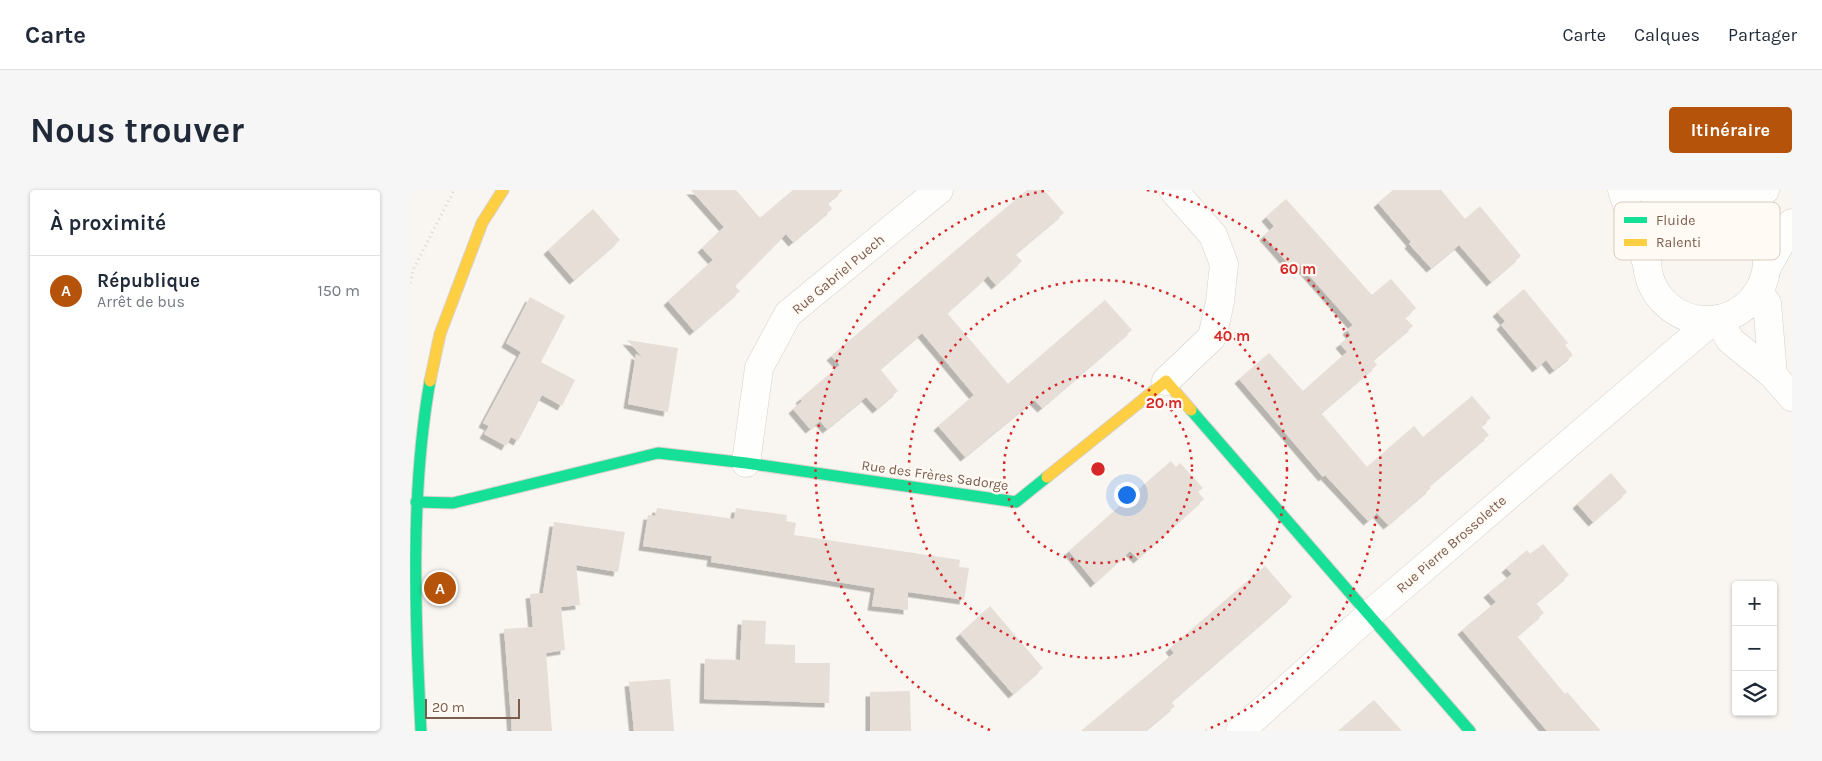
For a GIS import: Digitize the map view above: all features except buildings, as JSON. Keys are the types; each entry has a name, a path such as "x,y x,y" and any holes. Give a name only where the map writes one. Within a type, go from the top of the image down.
{"street":[{"path":"421,731 413,620 419,448 427,394 440,334 482,223 503,190"},
{"name":"Rue Gabriel Puech","path":"746,463 759,368 788,314 938,190"},
{"path":"1174,190 1213,235 1224,264 1220,302 1212,337 1166,382 1470,731"},
{"path":"1622,190 1626,202"},
{"path":"1650,190 1676,202"},
{"path":"1731,202 1765,190"},
{"path":"1689,202 1710,199 1724,202"},
{"path":"1780,244 1792,223"},
{"path":"1646,261 1649,281 1660,298 1675,312 1694,320 1715,320 1734,315 1758,293 1765,277 1768,260"},
{"path":"1767,267 1771,260"},
{"path":"1758,293 1767,303 1773,375"},
{"path":"1666,359 1675,312"},
{"path":"1715,320 1730,340 1773,375 1792,397"},
{"name":"Rue Pierre Brossolette","path":"1240,731 1368,615 1666,359 1715,320"},
{"name":"Rue des Frères Sadorge","path":"416,502 453,503 658,453 746,463 1016,502 1166,382"}],"path":[{"path":"410,283 414,268 454,190"}],"traffic: fast":[{"path":"421,731 416,600 417,511 419,467 430,381"},
{"path":"1191,410 1470,731"},
{"path":"416,502 453,503 658,453 746,463 1016,502 1047,477"}],"traffic: slow":[{"path":"430,381 440,334 482,223 503,190"},
{"path":"1047,477 1166,381 1191,410"}],"place":[{"name":"République","path":"440,588"}]}
